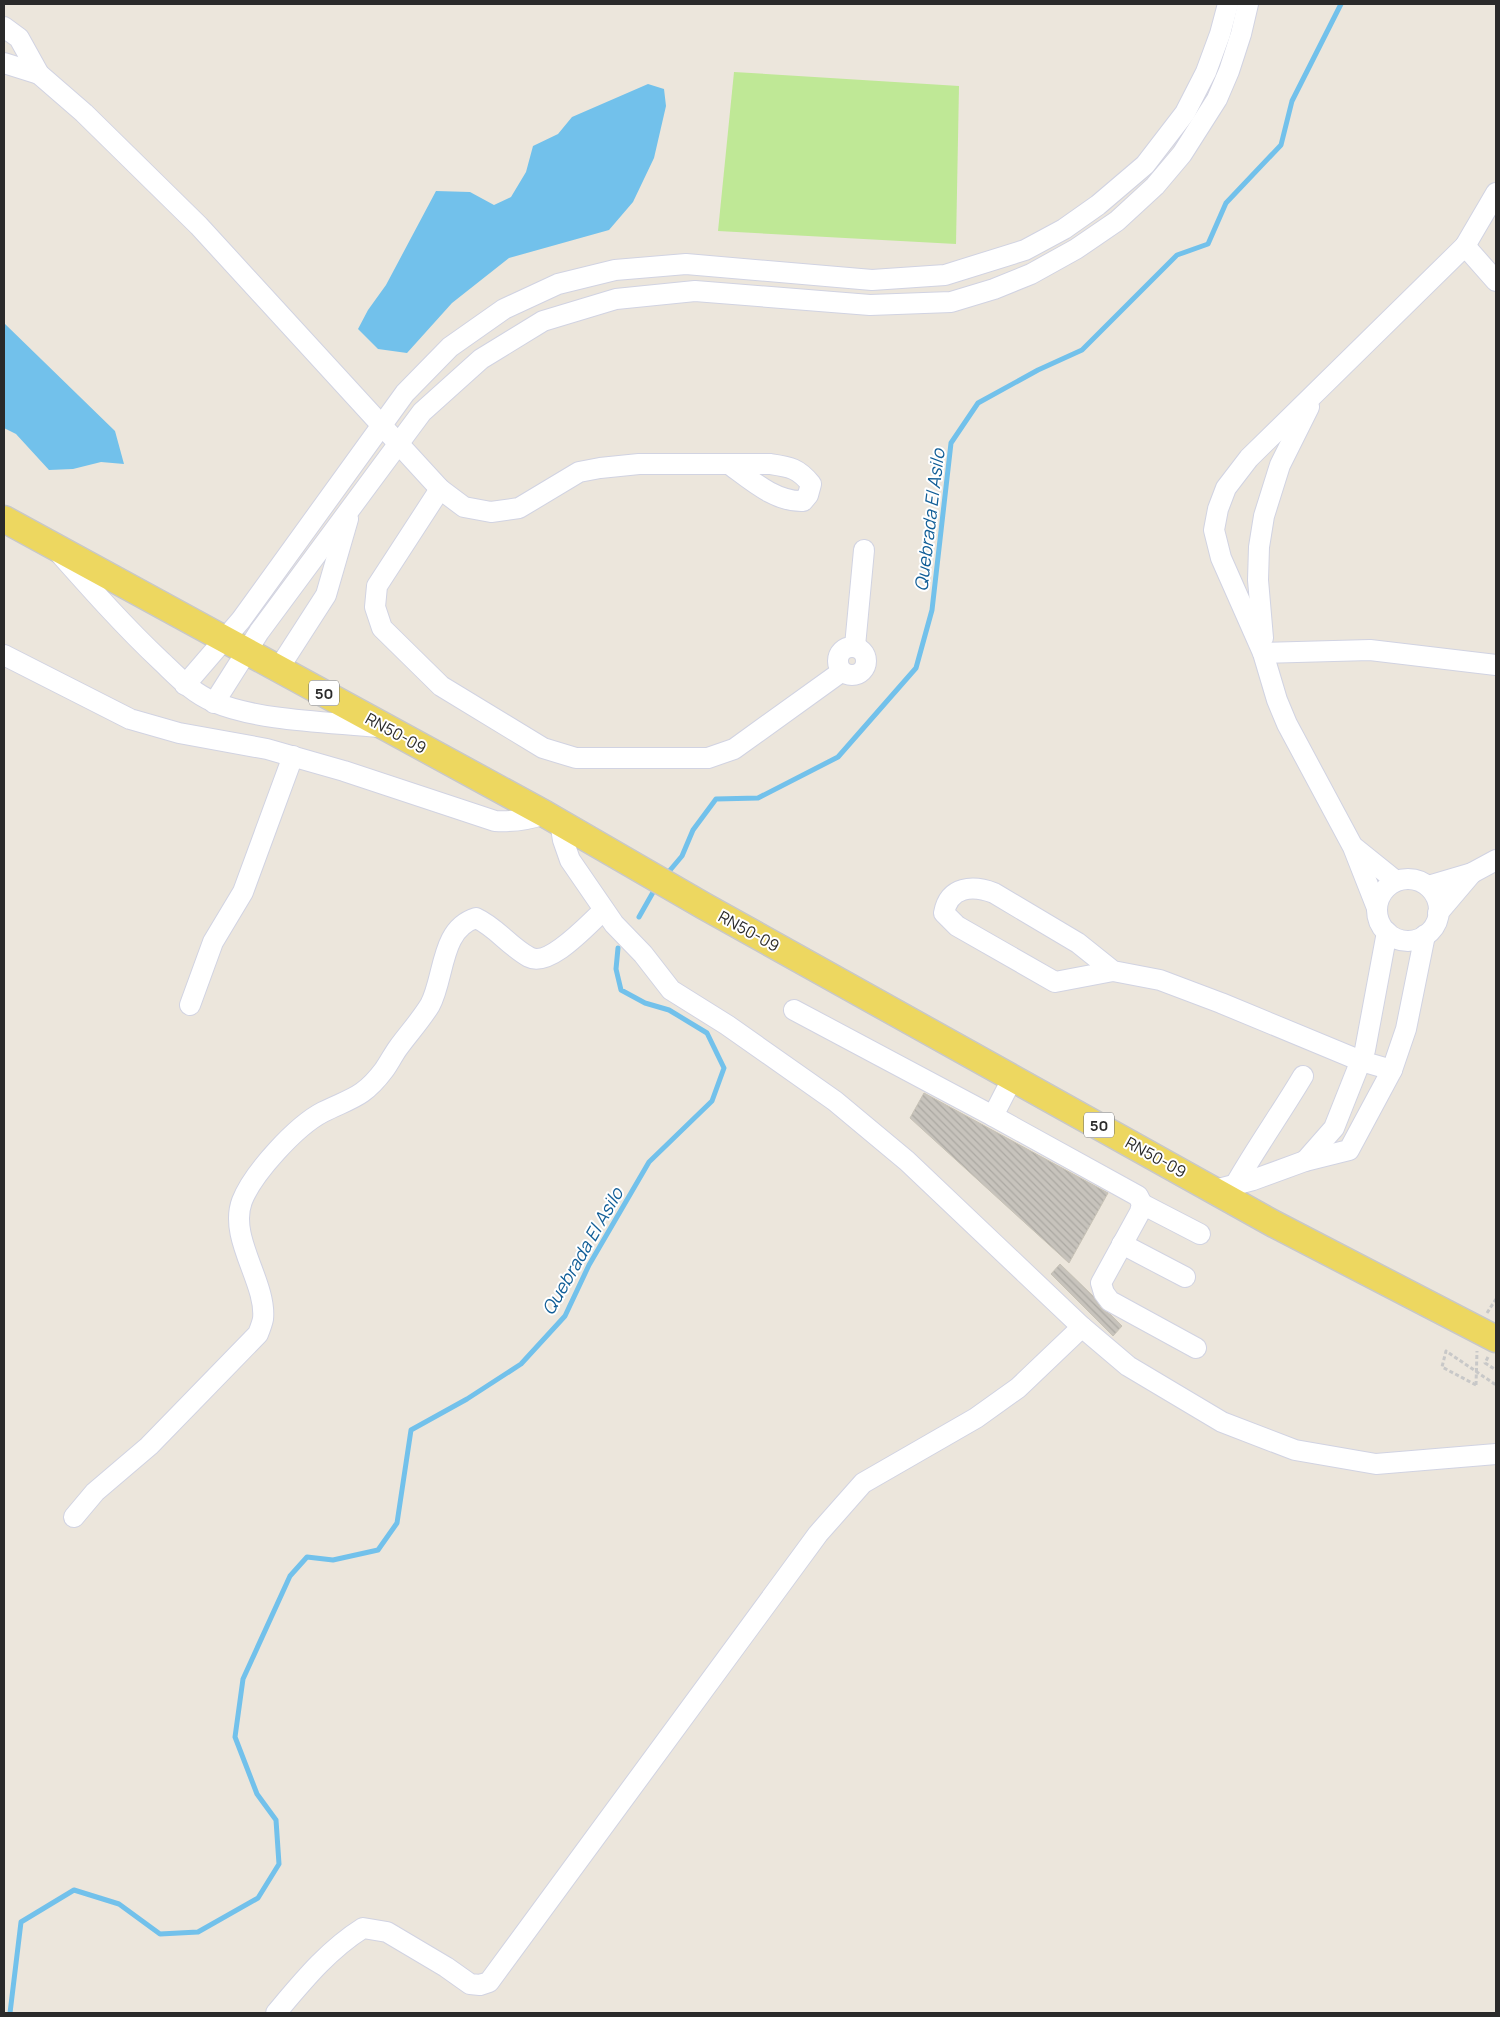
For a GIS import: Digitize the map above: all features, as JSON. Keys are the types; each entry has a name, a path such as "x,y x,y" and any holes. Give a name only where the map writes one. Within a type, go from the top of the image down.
{"main road":[{"name":"RN50-09","path":"4,519 553,818 704,906 1013,1077 1225,1188 1274,1224 1496,1339"}],"street":[{"path":"214,703 236,644 241,620 381,424 405,393 450,347 504,310 558,284 615,270 686,264 872,280 945,275 1025,250 1064,229 1098,205 1145,165 1185,114 1206,72 1220,34 1228,4"},
{"path":"185,684 236,644 350,510 422,412 481,358 543,322 616,299 695,291 870,305 951,302 994,290 1031,274 1076,249 1117,221 1155,186 1182,154 1217,99 1238,43 1248,4"},
{"path":"4,27 19,38 39,74 84,113 199,226 440,489 464,507 491,512 519,508 579,472 639,464 729,464"},
{"path":"4,63 39,74"},
{"path":"1472,873 1438,914 1433,927 1425,935 1405,940 1398,939 1387,932 1379,921 1377,908 1353,847 1287,724 1277,700 1263,652 1222,558 1214,530 1218,509 1226,488 1249,458 1464,246 1496,194"},
{"path":"1464,246 1496,281"},
{"path":"1263,652 1258,580 1259,547 1264,516 1280,465 1316,392"},
{"path":"440,489 376,586 376,607 382,628 441,686 542,748 576,758 708,758 734,749 841,672 838,665 838,656 845,648 855,646 864,550"},
{"path":"279,668 326,595 350,510"},
{"path":"51,545 134,635 185,684 214,703 246,712 283,718 386,728"},
{"path":"1263,652 1370,650 1496,665"},
{"path":"4,655 130,719 179,733 266,749 344,770 495,821 513,822 553,818 570,860 604,910 614,924 644,954 671,990 727,1025 835,1101 907,1161 1082,1327 1128,1366 1222,1422 1295,1450 1376,1464 1496,1454"},
{"path":"190,1005 213,942 243,892 292,756"},
{"path":"1353,847 1396,881"},
{"path":"1428,886 1472,873 1496,860"},
{"path":"1377,908 1381,894 1396,881 1402,879 1416,880 1428,886 1436,896 1438,914"},
{"path":"1113,971 1078,943 994,893 982,889 969,888 953,895 945,905 944,912 957,926 1055,982 1113,971 1160,980 1213,999 1361,1061 1392,1070"},
{"path":"74,1517 95,1492 149,1446 258,1334 263,1320 262,1304 240,1231 239,1218 242,1202 252,1183 290,1136 323,1112 358,1097 373,1083 430,1004 450,942 457,929 466,921 476,918 485,922 530,958 541,959 553,955 604,910"},
{"path":"1305,1161 1334,1128 1361,1061 1370,1027 1387,932"},
{"path":"1225,1188 1305,1161 1349,1150 1392,1070 1406,1030 1425,935"},
{"path":"794,1010 993,1116 1138,1196 1142,1204 1200,1234"},
{"path":"1225,1188 1251,1157 1281,1114 1303,1076"},
{"path":"993,1116 1013,1077"},
{"path":"1142,1204 1140,1212 1101,1283 1104,1293 1110,1301 1196,1348"},
{"path":"1122,1244 1185,1276"},
{"path":"276,2013 314,1968 342,1941 363,1928 387,1932 446,1967 470,1984 480,1985 489,1982 818,1534 863,1483 976,1418 1018,1388 1082,1327"}],"path":[{"path":"1491,1305 1496,1299"},
{"path":"1476,1385 1442,1367 1446,1351 1496,1385"}],"green space":[{"path":"734,72 959,86 956,244 718,231"}],"water":[{"path":"648,84 664,89 666,106 654,158 633,202 609,230 509,258 452,303 407,353 378,349 358,329 368,310 386,285 436,191 470,192 494,205 511,197 526,172 533,146 558,134 572,117"},
{"path":"4,323 115,431 124,464 101,462 73,469 49,470 16,434 4,428"}],"building":[{"path":"924,1093 1108,1193 1069,1263 910,1118"},
{"path":"1060,1264 1093,1296 1101,1308 1122,1326 1113,1336 1051,1274"}],"waterway":[{"name":"Quebrada El Asilo","path":"666,875 682,856 693,830 716,799 758,798 838,757 916,668 932,610 951,443 978,403 1038,370 1082,350 1177,255 1208,244 1226,203 1281,145 1292,101 1341,4"},
{"name":"Quebrada El Asilo","path":"639,917 656,887"},
{"name":"Quebrada El Asilo","path":"10,2013 21,1922 74,1890 119,1904 160,1934 198,1932 258,1898 279,1864 276,1820 257,1794 235,1737 243,1679 290,1576 307,1557 333,1560 378,1550 397,1523 411,1430 467,1399 521,1364 565,1316 589,1265 649,1162 712,1101 724,1068 707,1033 669,1010 645,1003 621,990 616,969 618,948"}]}
